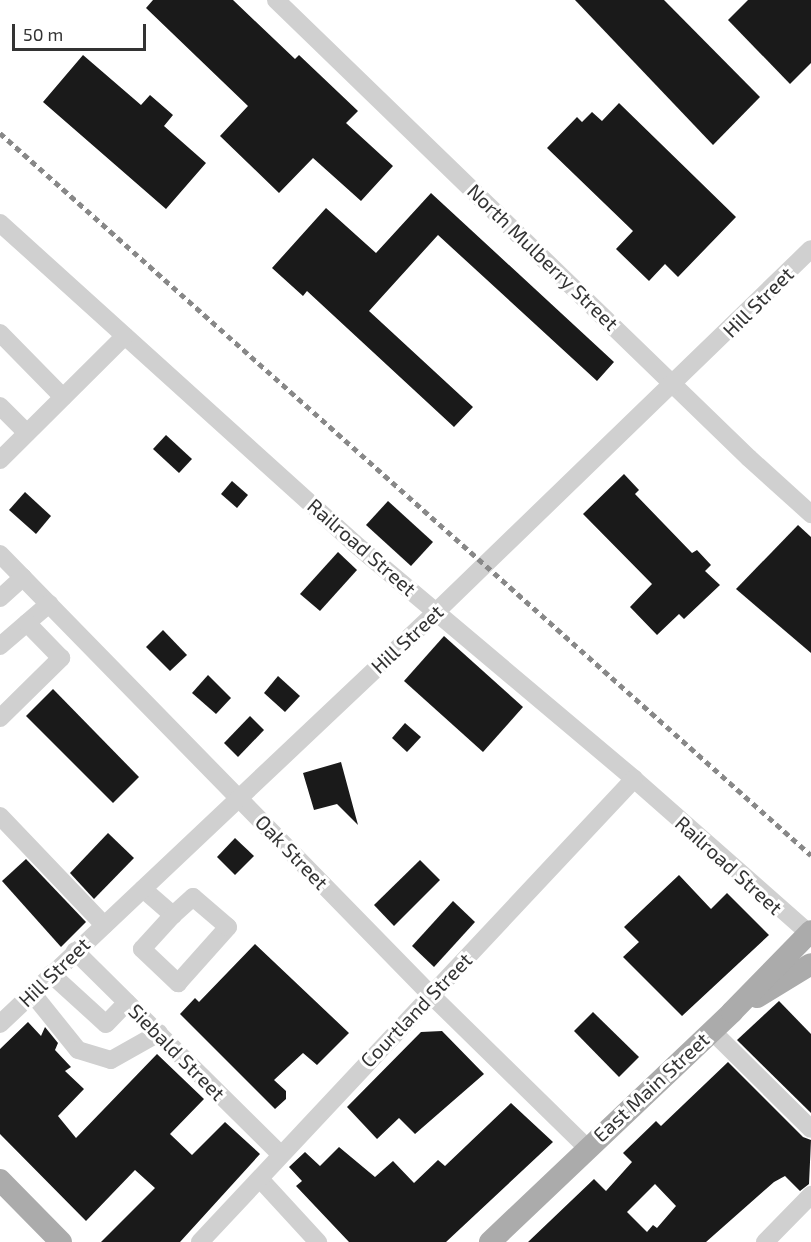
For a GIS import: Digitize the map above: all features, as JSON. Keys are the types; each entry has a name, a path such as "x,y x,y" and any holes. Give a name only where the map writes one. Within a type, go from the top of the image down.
{"main road":[{"name":"East Main Street","path":"490,1242 732,1012 810,933"},
{"path":"732,1012 811,964"},
{"path":"1,1182 61,1242"}],"street":[{"name":"North Mulberry Street","path":"276,0 811,514"},
{"name":"Railroad Street","path":"0,223 354,543 634,779 810,933"},
{"name":"Hill Street","path":"0,1024 437,611 811,249"},
{"path":"0,333 63,397"},
{"path":"0,460 125,336"},
{"path":"0,405 27,433"},
{"name":"Oak Street","path":"0,554 240,797 430,994 587,1148"},
{"path":"0,598 23,577"},
{"path":"0,646 49,604"},
{"path":"0,718 61,658 27,623"},
{"path":"52,649 75,630"},
{"name":"Courtland Street","path":"200,1242 260,1179 279,1153 634,779"},
{"path":"0,816 104,925"},
{"path":"143,889 173,915"},
{"path":"194,897 228,927 178,983 142,949 173,915 194,897"},
{"name":"Siebald Street","path":"75,951 279,1153"},
{"path":"51,974 106,1023 128,1002"},
{"path":"32,993 78,1050 111,1060 159,1033"},
{"path":"712,1031 811,1129"},
{"path":"260,1179 318,1242"},
{"path":"765,1242 811,1195"}],"building":[{"path":"153,0 233,0 295,59 299,55 358,111 346,123 393,166 361,201 313,158 279,193 220,136 248,106 146,8"},
{"path":"575,0 664,0 760,97 713,145"},
{"path":"748,0 811,0 811,63 790,84 728,20"},
{"path":"83,55 141,105 150,95 173,115 164,126 206,163 166,209 43,102"},
{"path":"619,103 736,217 678,277 665,264 649,281 616,249 633,231 547,148 577,117 582,122 592,112 602,121"},
{"path":"431,193 614,362 597,381 438,235 369,311 473,407 454,427 307,291 303,296 272,268 326,208 376,253"},
{"path":"166,435 192,459 179,473 153,449"},
{"path":"624,474 639,490 635,494 692,553 697,550 711,565 705,571 720,585 684,619 679,614 657,635 630,607 652,584 583,514"},
{"path":"232,481 248,495 237,508 221,494"},
{"path":"25,492 51,516 36,534 9,510"},
{"path":"388,501 433,542 411,566 366,525"},
{"path":"798,525 811,537 811,653 736,589"},
{"path":"338,552 357,570 320,611 300,594"},
{"path":"163,630 187,655 170,671 146,647"},
{"path":"444,636 523,707 483,752 404,681"},
{"path":"208,675 231,698 216,714 192,693"},
{"path":"278,676 300,696 285,712 264,693"},
{"path":"53,689 139,777 113,803 26,716"},
{"path":"250,716 264,730 238,757 224,743"},
{"path":"405,723 421,737 407,752 392,738"},
{"path":"341,762 358,825 337,804 314,810 303,773"},
{"path":"108,833 134,858 94,899 70,873"},
{"path":"235,838 254,856 235,875 217,857"},
{"path":"26,859 86,922 61,947 2,881"},
{"path":"420,860 440,880 394,926 374,905"},
{"path":"679,875 711,909 727,893 769,935 682,1016 623,957 639,942 624,927"},
{"path":"453,901 475,922 434,967 412,946"},
{"path":"255,944 349,1033 317,1065 303,1053 274,1080 286,1091 286,1099 275,1109 180,1014 195,998 199,1002"},
{"path":"779,1001 811,1034 811,1113 737,1040"},
{"path":"593,1012 639,1057 619,1077 574,1031"},
{"path":"28,1022 41,1036 45,1027 58,1043 55,1050 71,1067 65,1071 84,1089 58,1116 76,1138 157,1054 204,1099 170,1134 192,1155 225,1122 260,1154 180,1242 101,1242 155,1188 135,1170 86,1221 0,1134 0,1049"},
{"path":"442,1031 484,1074 415,1134 399,1118 377,1139 347,1107 421,1032"},
{"path":"728,1062 803,1137 811,1140 809,1184 800,1191 785,1176 774,1182 706,1242 528,1242 594,1179 606,1191 632,1162 623,1153 656,1121 661,1126","holes":["655,1184 676,1206 657,1228 653,1225 647,1232 627,1212"]},
{"path":"511,1103 553,1142 446,1242 349,1242 296,1186 302,1181 289,1167 305,1152 320,1166 339,1147 375,1177 393,1161 414,1183 438,1160 445,1166"}],"railway":[{"path":"0,133 811,855"}]}
